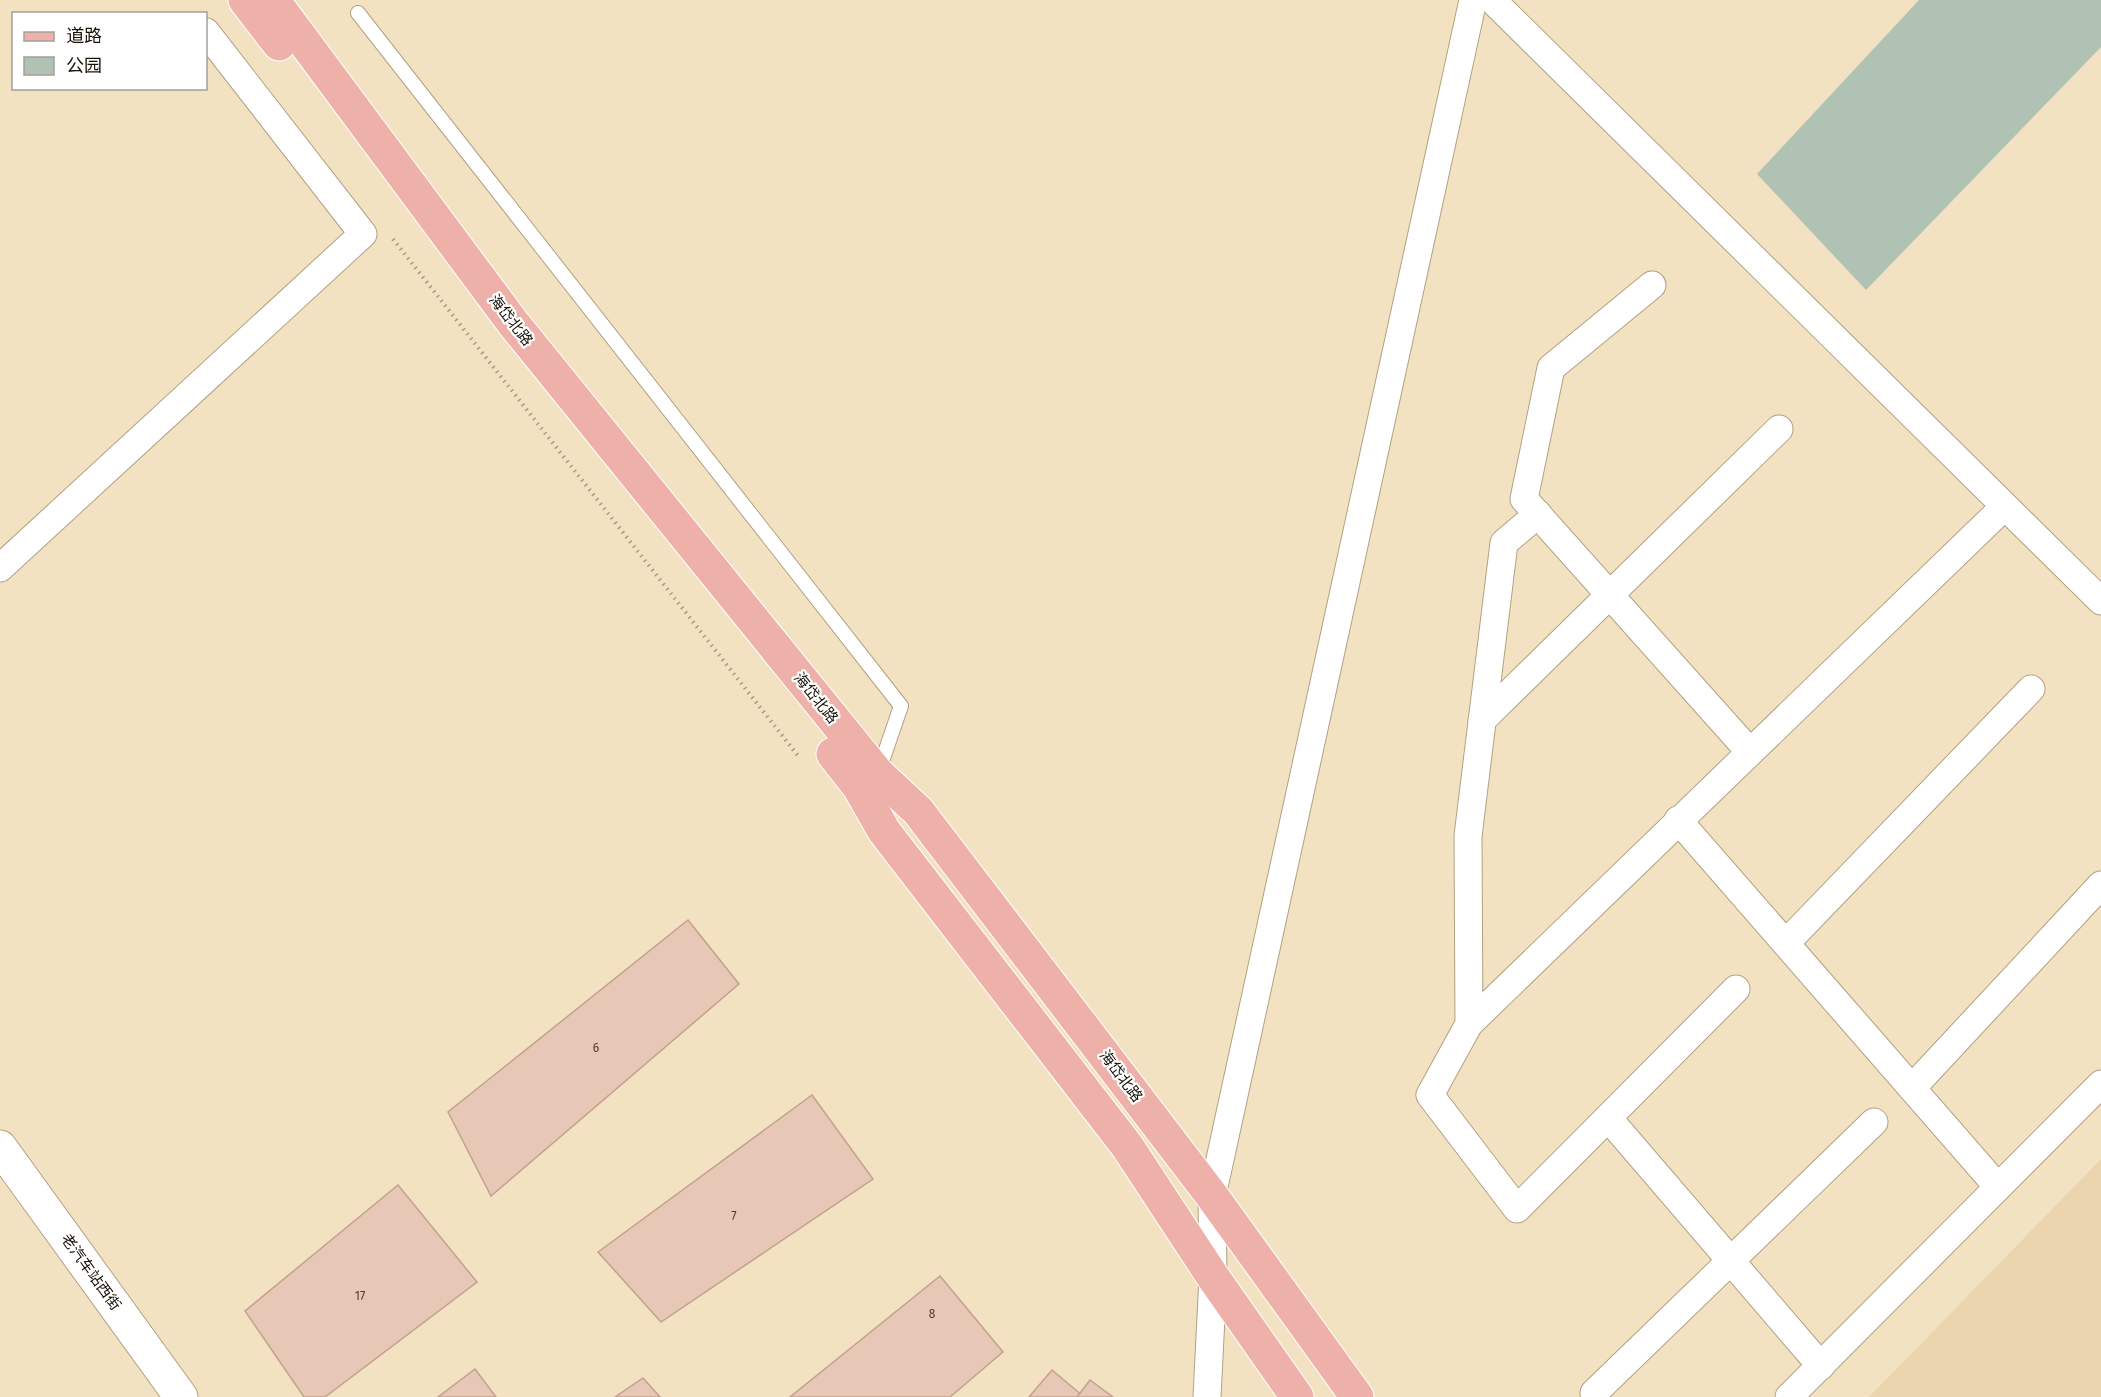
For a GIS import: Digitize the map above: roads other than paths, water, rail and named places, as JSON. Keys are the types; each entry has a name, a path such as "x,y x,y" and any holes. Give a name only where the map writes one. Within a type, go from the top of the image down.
{"main road":[{"name":"海岱北路","path":"245,0 859,787 884,831 1127,1146 1213,1277 1297,1397"},
{"name":"海岱北路","path":"273,0 513,323 878,774 918,811 1212,1196 1357,1397"}],"street":[{"path":"1207,1397 1213,1277 1212,1196 1473,0"},
{"path":"1492,0 2101,601"},
{"path":"0,568 363,234 207,33"},
{"path":"1652,285 1551,368 1524,499 1750,752"},
{"path":"1482,720 1779,429"},
{"path":"1736,989 1517,1209 1430,1095 1469,1024 2004,507"},
{"path":"1469,1024 1468,836 1504,543 1538,514"},
{"path":"1786,943 2031,689"},
{"path":"1678,820 1998,1187"},
{"path":"1912,1088 2101,885"},
{"path":"1789,1397 2101,1084"},
{"path":"1609,1119 1821,1366"},
{"path":"1594,1393 1874,1122"},
{"name":"老汽车站西街","path":"0,1148 181,1397"}],"lane":[{"path":"358,13 901,706 878,774"}]}
